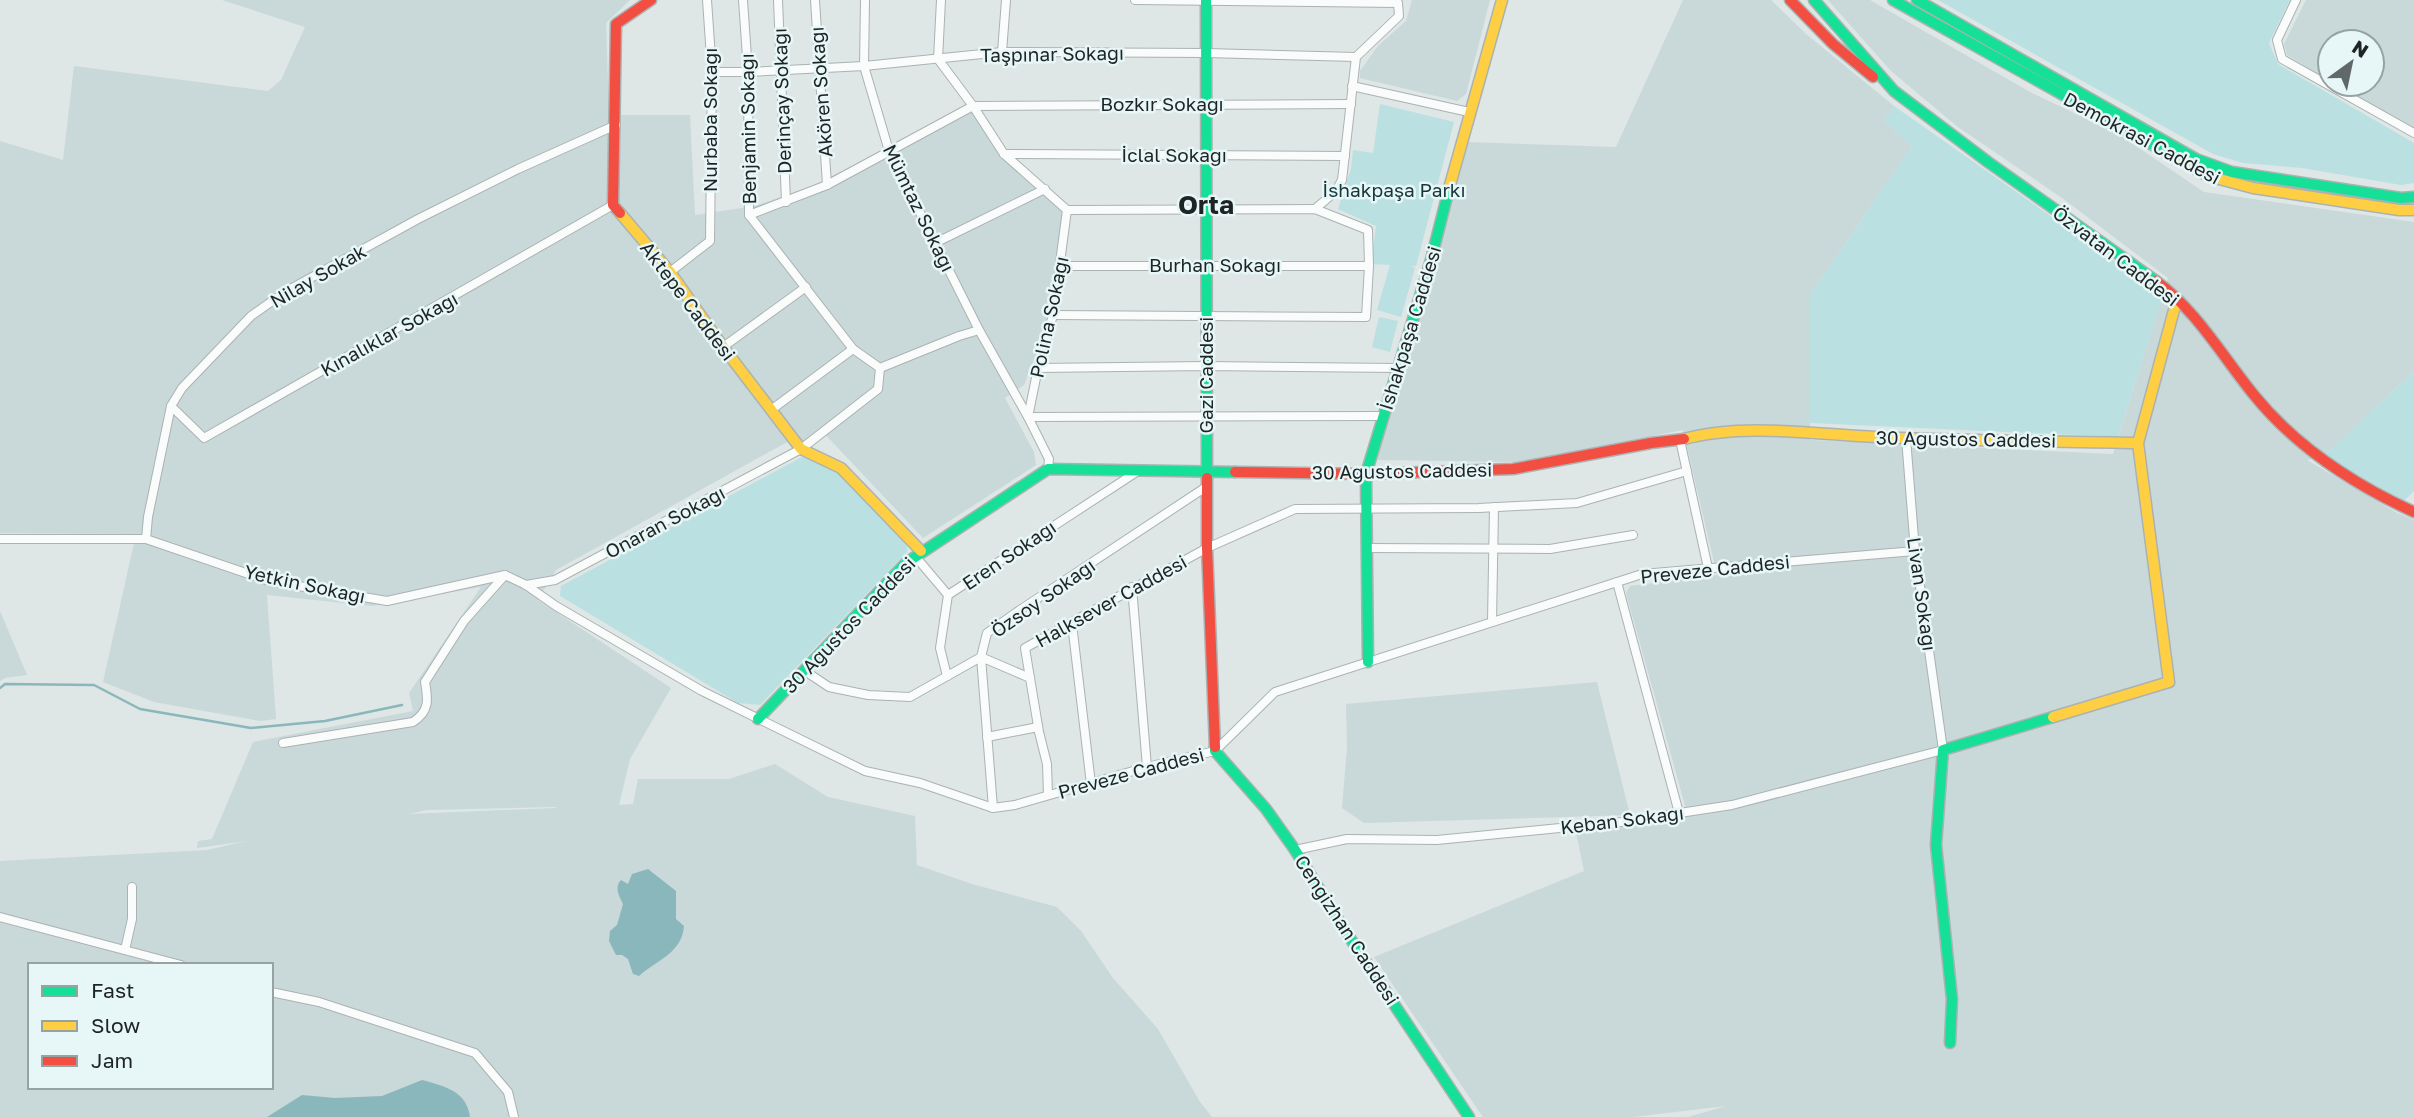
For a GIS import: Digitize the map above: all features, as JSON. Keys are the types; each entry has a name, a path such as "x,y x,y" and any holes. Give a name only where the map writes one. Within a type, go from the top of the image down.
{"street":[{"path":"613,205 616,24 651,0"},
{"name":"Nurbaba Sokağı","path":"670,272 710,241 712,72 707,0"},
{"name":"Benjamin Sokağı","path":"743,0 748,72 750,215 853,349 880,368"},
{"name":"Derinçay Sokağı","path":"778,0 786,202"},
{"name":"Akören Sokağı","path":"815,0 827,185"},
{"name":"Mümtaz Sokağı","path":"865,0 864,66 889,150 979,330 1028,417"},
{"path":"941,0 938,59 973,106 1003,154 1067,210 1315,209 1368,230 1366,317 1053,315"},
{"path":"1002,52 1006,0"},
{"path":"1135,0 1398,3 1399,16 1356,57 1342,180 1336,191 1315,209"},
{"name":"Gazi Caddesi","path":"1206,0 1206,487 1215,751"},
{"name":"İshakpaşa Caddesi","path":"1368,662 1366,474 1430,260 1502,0"},
{"path":"1790,0 1849,59 1894,91"},
{"name":"Özvatan Caddesi","path":"1814,0 1894,91 2177,299 2257,399 2291,435 2320,460 2376,494 2414,512"},
{"name":"Demokrasi Caddesi","path":"1893,0 2208,177 2253,188 2414,210"},
{"name":"Demokrasi Caddesi","path":"1917,0 2173,146 2215,166 2251,176 2414,198"},
{"path":"2296,0 2277,40 2282,59 2414,133"},
{"name":"Taşpınar Sokağı","path":"712,72 864,66 1002,52 1356,57"},
{"path":"1352,86 1469,112"},
{"name":"Bozkır Sokağı","path":"973,106 1350,104"},
{"path":"750,215 827,185 973,106"},
{"name":"Nilay Sokak","path":"146,539 148,517 172,407 182,387 251,316 285,292 418,219 518,169 616,125"},
{"name":"İclal Sokağı","path":"1003,154 1345,156"},
{"path":"935,243 1045,189"},
{"name":"Aktepe Caddesi","path":"613,205 670,272 801,449 841,468 918,554"},
{"name":"Kınalıklar Sokağı","path":"172,407 204,438 613,205"},
{"name":"Polina Sokağı","path":"1028,417 1053,315 1067,210"},
{"name":"Burhan Sokağı","path":"1061,266 1369,266"},
{"path":"723,347 806,287"},
{"path":"1951,1043 1952,999 1936,845 1943,750 2169,682 2138,443 2177,299"},
{"path":"880,368 960,335 979,330"},
{"path":"771,410 853,349"},
{"name":"Onaran Sokağı","path":"526,585 555,580 801,449 878,389 880,368"},
{"path":"1038,368 1398,368"},
{"path":"1048,468 1049,460 1028,417 1384,416"},
{"name":"30 Ağustos Caddesi","path":"758,719 918,554 1048,468 1366,474 1513,469 1651,443 1681,440 1709,432 1752,431 1906,438 2138,443"},
{"name":"Livan Sokağı","path":"1906,438 1915,551 1943,750"},
{"path":"1681,440 1708,568"},
{"name":"Eren Sokağı","path":"947,676 940,648 948,595 1139,470"},
{"path":"1367,508 1577,503 1687,471"},
{"name":"Özsoy Sokağı","path":"805,671 829,687 868,695 910,697 981,657 987,633 1206,487"},
{"path":"1492,622 1494,507"},
{"name":"Halksever Caddesi","path":"1048,795 1047,764 1025,648 1207,548 1295,509 1367,508"},
{"path":"1367,548 1550,549 1633,535"},
{"name":"Yetkin Sokağı","path":"0,539 146,539 269,581 387,601 505,575"},
{"name":"Preveze Caddesi","path":"526,585 556,606 702,691 865,771 920,783 993,808 1015,805 1147,767 1215,751 1275,692 1642,574 1915,551"},
{"path":"918,554 948,595"},
{"path":"284,743 413,722 421,717 429,703 425,682 464,621 505,575 526,585"},
{"path":"1617,582 1679,813"},
{"path":"1132,587 1147,767"},
{"path":"1072,624 1091,783"},
{"path":"993,808 981,657 1030,678"},
{"path":"987,737 1038,727"},
{"name":"Keban Sokağı","path":"1295,850 1347,839 1437,839 1621,822 1732,805 1943,750"},
{"name":"Cengizhan Caddesi","path":"1215,751 1266,809 1295,850 1349,937 1469,1117"},
{"path":"125,950 132,919 132,887"},
{"path":"0,917 174,963"},
{"path":"273,992 319,1002 475,1053 508,1092 514,1117"}],"shaded area":[{"path":"222,0 630,0 606,23 609,115 690,115 695,215 755,206 817,184 974,102 1007,153 1068,207 1051,316 1024,385 1005,398 1034,452 1036,465 923,538 821,430 803,442 798,436 556,570 538,600 671,688 630,759 619,805 633,804 638,779 729,779 775,764 828,797 915,816 917,865 972,884 1057,907 1081,931 1113,978 1158,1029 1200,1102 1212,1117 0,1117 0,861 207,850 247,841 197,848 198,841 212,839 253,742 413,711 409,693 481,587 372,606 267,595 276,719 260,721 154,702 103,682 136,534 0,533 0,141 63,160 74,66 268,91 281,80 305,27","holes":["556,808 408,814 427,810"]},
{"path":"1412,0 1490,0 1466,94 1457,101 1360,78 1360,71 1378,46 1406,21"},
{"path":"1683,0 1771,0 1806,34 1894,106 1884,120 1912,146 1810,295 1810,440 2113,454 2168,278 2065,200 1958,127 1891,71 1828,0 1870,0 2030,92 2118,134 2204,192 2414,222 2414,371 2324,456 2307,460 2397,513 2414,520 2414,1117 1688,1117 1726,1106 1633,1117 1483,1117 1374,957 1584,871 1576,832 1686,809 1626,593 1630,586 1717,575 1683,430 1520,462 1377,460 1467,142 1616,147"},
{"path":"2306,0 2414,0 2414,127 2361,98 2386,98 2386,28 2316,28 2316,73 2287,55 2284,44"},
{"path":"0,611 27,675 0,681"},
{"path":"1597,682 1630,815 1364,823 1342,808 1347,748 1346,704"},
{"path":"648,869 676,891 676,919 684,926 679,943 674,949 639,976 633,974 628,959 616,955 609,941 610,931 617,925 623,904 618,892 619,883 621,880 628,884 632,874"},
{"path":"422,1080 446,1087 459,1095 468,1108 470,1117 267,1117 302,1095 335,1098 382,1096"}],"green space":[{"path":"1938,0 2290,0 2269,43 2278,64 2316,86 2316,98 2337,98 2414,143 2414,183 2401,185 2302,168 2243,163 2213,154"},
{"name":"İshakpaşa Parkı","path":"1380,104 1454,122 1416,266 1411,266 1415,268 1401,317 1377,310 1390,265 1371,264 1376,226 1338,209 1351,169 1353,150 1373,153"},
{"path":"1894,106 2163,295 2118,437 1810,423 1810,295 1912,146 1884,120"},
{"path":"1379,317 1398,321 1390,352 1372,347"},
{"path":"2414,371 2414,491 2404,501 2324,456"},
{"path":"802,457 839,471 907,546 907,552 760,705 738,703 560,596 561,586"}],"waterway":[{"path":"0,688 5,684 94,685 140,709 251,728 325,721 402,705"}],"traffic: fast":[{"path":"1206,0 1207,478"},
{"path":"1814,0 1894,91 1988,162 2156,281"},
{"path":"1893,0 2178,159"},
{"path":"1917,0 2196,159 2232,172 2401,198 2414,197"},
{"path":"1368,662 1366,474 1431,260 1450,185"},
{"path":"758,719 906,563 1048,469 1235,472"},
{"path":"1950,1043 1952,999 1936,845 1943,750 2053,717"},
{"path":"1215,747 1215,751 1266,809 1295,850 1342,926 1469,1117"}],"traffic: slow":[{"path":"1450,185 1502,0"},
{"path":"2178,159 2208,176 2253,188 2414,210"},
{"path":"620,213 670,272 801,449 841,468 921,551"},
{"path":"2053,717 2169,682 2138,443 2177,299"},
{"path":"1684,439 1707,434 1754,431 1876,437 2138,443"}],"traffic: jam":[{"path":"620,213 613,205 616,24 651,0"},
{"path":"1790,0 1833,44 1873,77"},
{"path":"2156,281 2184,306 2254,395 2289,432 2348,477 2414,512"},
{"path":"1235,472 1366,474 1513,469 1684,439"},
{"path":"1207,478 1215,747"}],"district":[{"name":"Orta","path":"1206,205"}]}
